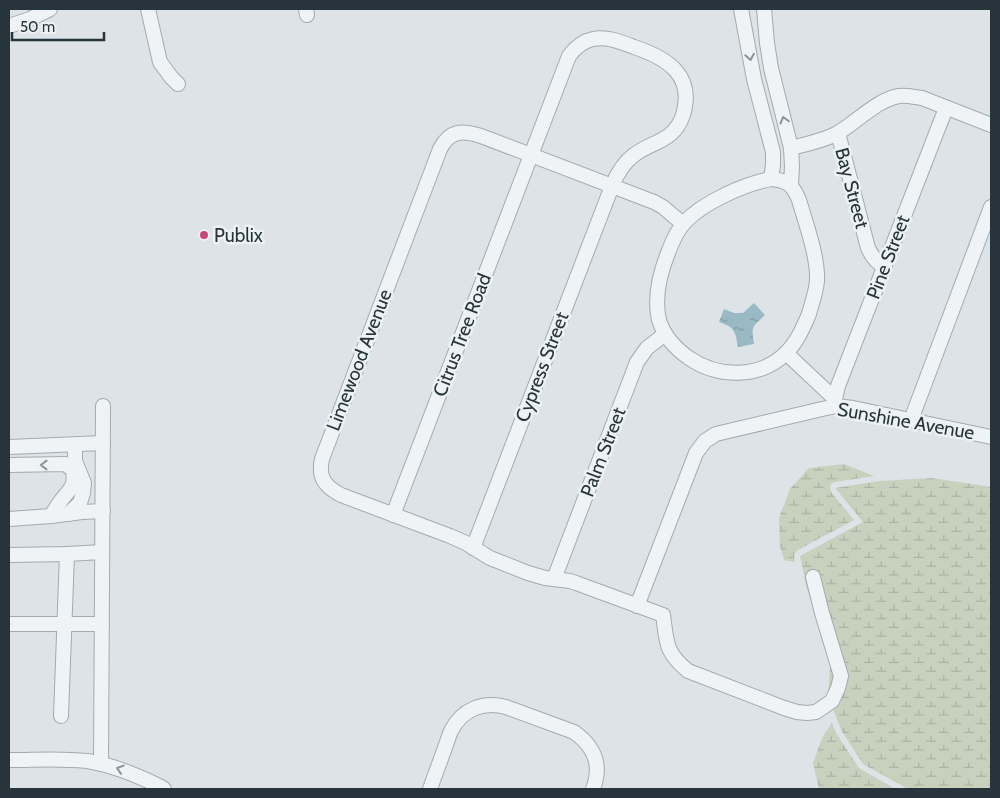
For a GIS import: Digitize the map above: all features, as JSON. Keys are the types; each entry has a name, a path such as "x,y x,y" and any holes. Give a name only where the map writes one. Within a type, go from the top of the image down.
{"street":[{"path":"148,9 160,62 178,84"},
{"path":"741,9 756,87 773,152 770,180"},
{"path":"764,9 773,80 791,148 791,185"},
{"path":"9,26 30,19 42,10"},
{"name":"Citrus Tree Road","path":"394,515 566,63 573,50 593,39 601,38 620,41 668,62 680,77 686,97 679,124 674,131 656,144 634,154 621,168 612,186"},
{"path":"756,87 773,80"},
{"path":"791,148 819,141 838,133 883,102 900,96 922,98 991,125"},
{"name":"Pine Street","path":"836,403 838,386 946,108"},
{"name":"Limewood Avenue","path":"683,224 654,202 531,155 472,133 463,132 448,136 440,149 320,464 322,477 328,487 334,491 450,536 490,558 528,573 576,583 663,615 667,645 672,656 688,671 784,708 807,713 816,712 832,701 841,676 813,576"},
{"name":"Bay Street","path":"838,133 868,248 872,257 884,267"},
{"path":"770,180 785,181 791,185 799,200 816,268 815,294 806,320 797,338 786,353 763,368 749,372 720,372 694,361 681,352 665,334 658,307 659,282 676,234 692,215 718,199 750,185 770,180"},
{"name":"Cypress Street","path":"473,548 612,186"},
{"path":"911,420 991,207"},
{"name":"Palm Street","path":"554,579 637,362 646,348 665,334"},
{"path":"786,353 836,403"},
{"name":"Sunshine Avenue","path":"637,606 696,453 705,441 716,434 836,403 911,420 990,434"},
{"path":"101,764 103,406"},
{"path":"9,447 103,443"},
{"path":"68,514 80,503 84,483 75,461 75,444"},
{"path":"9,465 65,464 73,470 74,479 72,486 51,516"},
{"path":"9,519 103,510"},
{"path":"9,555 102,552"},
{"path":"61,716 67,554"},
{"path":"9,624 102,624"},
{"path":"430,789 452,730 460,718 469,711 488,704 506,707 574,732 583,739 589,745 597,765 593,789"},
{"path":"9,760 74,760 101,764 130,772 164,789"}],"green space":[{"path":"844,464 874,476 835,482 830,487 831,492 854,520 798,550 794,554 795,562 784,560 780,546 779,518 790,489 809,468"},
{"path":"932,478 991,487 991,789 908,789 863,764 841,730 828,696 831,655 807,589 800,556 863,522 835,488 880,481"},
{"path":"832,723 836,733 859,768 895,789 819,789 813,763 823,736"}],"water":[{"path":"754,303 765,315 754,327 754,344 738,347 733,330 719,322 724,309 734,313 743,313"}],"place":[{"name":"Publix","path":"204,235"}]}
